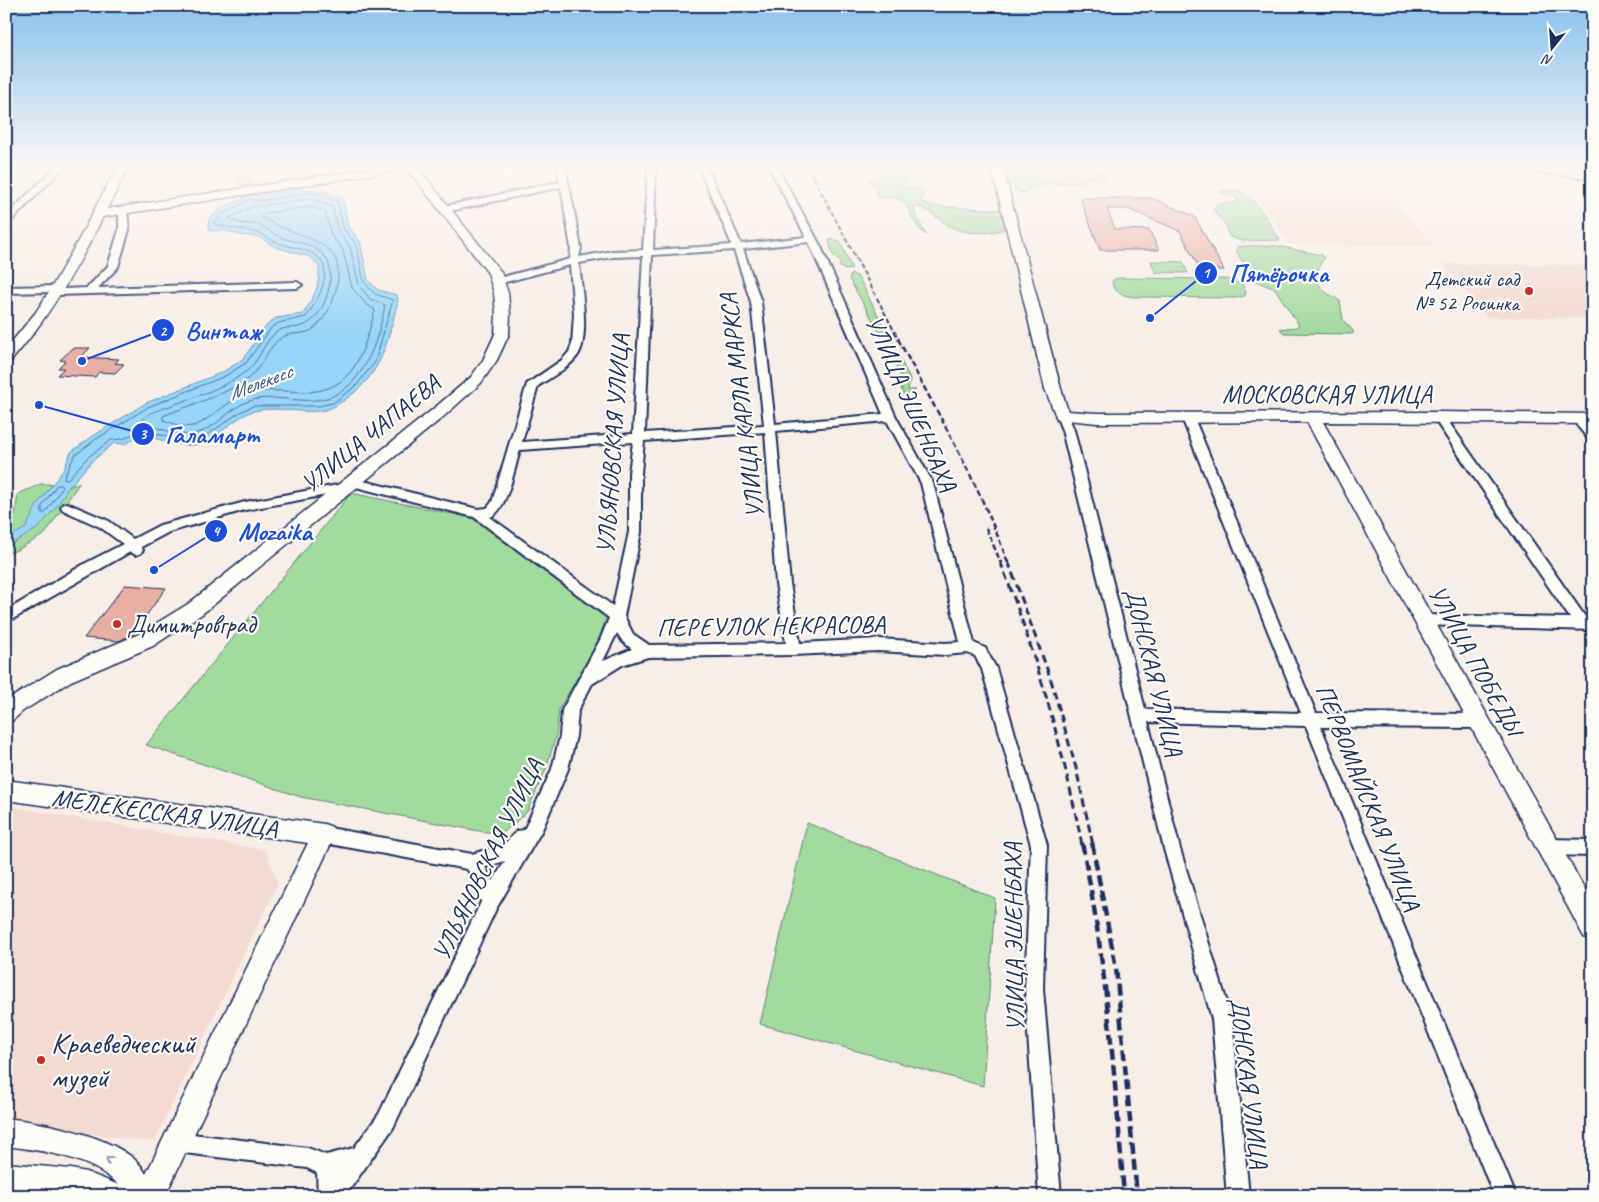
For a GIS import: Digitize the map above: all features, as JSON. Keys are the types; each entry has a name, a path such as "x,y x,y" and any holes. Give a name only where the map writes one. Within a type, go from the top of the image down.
{"street":[{"path":"6,358 30,330 57,291 94,221"},
{"path":"90,291 113,267 124,230 124,221"},
{"name":"УЛИЦА ЧАПАЕВА","path":"6,714 16,704 64,675 146,640 195,609 437,414 476,380 490,360 502,334 503,314 498,281 494,272 454,221"},
{"path":"6,618 91,567 134,547 165,528 236,508 347,485 478,514 491,512 498,503 533,384 566,362 574,353 579,314 574,261 576,248 571,221"},
{"name":"УЛЬЯНОВСКАЯ УЛИЦА","path":"331,1196 386,1121 490,903 536,825 560,769 568,736 570,710 607,641 617,616 635,532 635,473 639,437 649,221"},
{"name":"УЛИЦА КАРЛА МАРКСА","path":"727,221 738,247 756,302 784,584 794,650"},
{"name":"УЛИЦА ЭШЕНБАХА","path":"802,221 837,291 890,417 927,483 968,647 980,652 989,668 1039,845 1034,989 1050,1196"},
{"name":"ДОНСКАЯ УЛИЦА","path":"1010,221 1053,389 1070,440 1172,849 1222,1019 1238,1196"},
{"path":"498,281 574,261 613,254 700,251 812,239"},
{"path":"6,290 90,291 297,285"},
{"name":"МОСКОВСКАЯ УЛИЦА","path":"1062,415 1097,418 1585,419"},
{"path":"514,446 770,428 890,417"},
{"name":"УЛИЦА ПОБЕДЫ","path":"1312,417 1593,928"},
{"name":"ПЕРВОМАЙСКАЯ УЛИЦА","path":"1188,418 1505,1196"},
{"path":"1439,418 1587,624"},
{"path":"1585,419 1593,437"},
{"path":"68,507 96,518 134,547"},
{"path":"478,514 617,616 621,630 630,643 648,651"},
{"path":"1425,622 1587,624"},
{"name":"ПЕРЕУЛОК НЕКРАСОВА","path":"584,683 605,666 628,656 648,651 794,650 878,645 945,649 968,647"},
{"path":"1140,715 1310,720 1480,721"},
{"name":"МЕЛЕКЕССКАЯ УЛИЦА","path":"6,790 324,835 472,862"},
{"path":"490,903 485,881 472,862 508,852 536,825"},
{"path":"150,1196 324,835"},
{"path":"1549,847 1593,848"},
{"path":"6,1132 38,1136 100,1153 132,1176 136,1196"},
{"path":"176,1142 308,1158 326,1166 361,1156"},
{"path":"326,1166 331,1196"},
{"path":"6,1177 68,1189 86,1186 111,1196"}],"shaded area":[{"path":"1274,221 1412,221 1434,246 1289,244"},
{"name":"Детский сад № 52 Росинка","path":"1443,264 1593,265 1593,318 1487,317"},
{"path":"6,806 265,850 278,883 154,1142 6,1123"}],"green space":[{"path":"919,221 926,235 919,229 915,222"},
{"path":"943,221 1007,221 1009,228 988,232 972,232 957,230"},
{"path":"1222,221 1268,221 1280,240 1242,241 1230,237 1227,227"},
{"path":"829,240 840,241 852,269 845,270 840,267 840,261 834,257 832,252"},
{"path":"1277,246 1322,255 1325,258 1318,272 1319,283 1323,290 1340,301 1343,320 1354,332 1352,334 1284,333 1280,329 1299,325 1275,289 1253,280 1237,252 1237,247"},
{"path":"1151,261 1183,262 1188,273 1155,272"},
{"path":"851,274 857,276 860,280 910,379 908,390 916,390 904,396 900,385 901,378 891,352 849,279"},
{"path":"1114,279 1227,279 1243,285 1246,293 1245,296 1234,298 1133,297 1124,295 1114,289 1112,282"},
{"path":"80,482 45,534 6,554 6,514 15,514 18,494 41,484 66,488"},
{"path":"351,493 472,518 606,618 598,642 559,709 556,736 546,769 527,812 504,832 484,832 301,797 146,745"},
{"path":"807,823 995,898 983,1086 760,1024"}],"water":[{"name":"Мелекесс","path":"209,221 347,221 348,226 360,241 368,280 378,290 397,295 398,301 390,330 382,356 376,367 358,389 346,399 327,410 270,409 254,411 242,416 209,440 193,445 176,444 143,435 124,444 114,443 91,462 68,488 57,506 37,529 6,547 6,539 26,528 37,505 64,469 71,452 146,403 223,372 243,359 267,325 276,318 303,314 307,308 316,292 319,274 319,266 310,257 275,247 259,237 240,235 222,230 210,231"}],"building":[{"path":"1089,221 1112,221 1115,229 1149,230 1159,250 1100,250"},
{"path":"1157,221 1197,221 1224,270 1200,270 1180,231"},
{"path":"73,348 90,348 81,357 119,359 115,363 124,364 115,373 99,372 95,377 57,375 64,368 58,368 65,361 60,360"},
{"name":"Димитровград","path":"125,585 166,588 133,634 119,641 84,638"}],"railway":[{"path":"836,221 899,340"},
{"path":"898,339 971,477 1008,563"},
{"path":"986,528 1001,563"},
{"path":"1000,561 1037,666 1057,737 1082,845"},
{"path":"1008,561 1051,680 1076,768 1093,845"},
{"path":"1082,843 1103,975 1113,1063 1124,1196"},
{"path":"1092,843 1116,968 1137,1196"}],"place":[{"name":"Детский сад № 52 Росинка","path":"1529,291"},
{"name":"Пятёрочка","path":"1150,318"},
{"name":"Винтаж","path":"82,361"},
{"name":"Галамарт","path":"39,405"},
{"name":"Mozaika","path":"154,570"},
{"name":"Димитровград","path":"117,624"},
{"name":"Краеведческий музей","path":"41,1060"}]}
